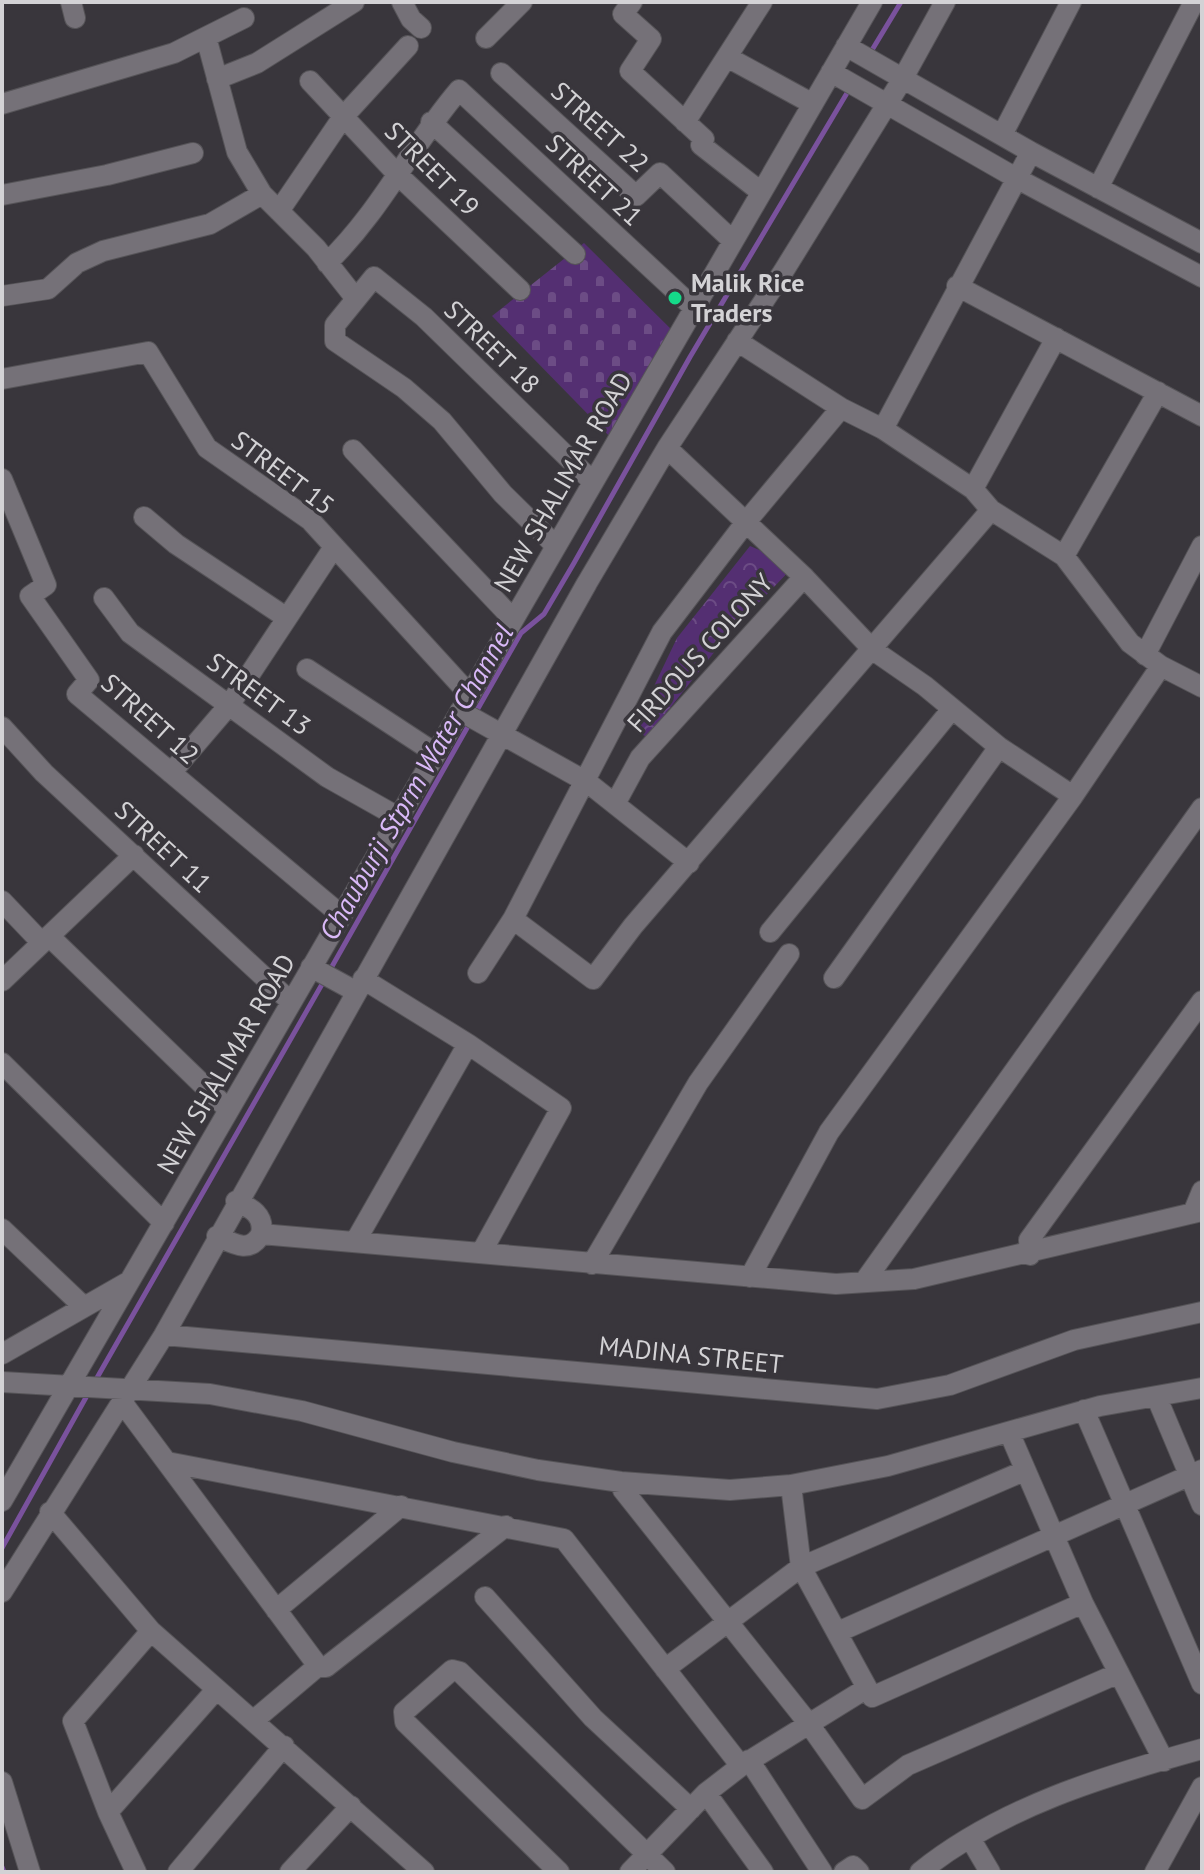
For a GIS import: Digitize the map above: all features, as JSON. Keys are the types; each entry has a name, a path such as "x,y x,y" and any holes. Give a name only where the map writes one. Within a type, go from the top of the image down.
{"street":[{"path":"217,79 257,63 354,2"},
{"path":"402,2 411,19 421,28"},
{"path":"486,38 522,2"},
{"path":"685,122 762,2"},
{"name":"NEW SHALIMAR ROAD","path":"2,1501 72,1388 291,1002 315,969 341,915 435,753 466,707 513,619 761,192 813,104 851,49 872,2"},
{"path":"2,1592 122,1394 164,1335 355,986 667,448 737,341 878,99 945,2"},
{"path":"1002,135 1071,2"},
{"path":"1098,188 1194,2"},
{"path":"627,8 651,39 630,71 704,139 701,145 761,192"},
{"path":"2,104 174,53 244,18"},
{"path":"206,37 237,152 262,194 353,295 353,300 335,325 335,341 404,388 442,421 503,494 556,546"},
{"path":"279,211 343,117 408,46"},
{"path":"851,49 1031,152 1201,241"},
{"path":"727,57 813,104"},
{"name":"STREET 22","path":"501,73 636,196 660,173 733,241"},
{"path":"834,74 1016,178 1202,277"},
{"name":"STREET 19","path":"310,81 398,175 520,290"},
{"name":"STREET 21","path":"431,122 459,90 694,308"},
{"path":"327,263 361,230 431,122 575,254"},
{"path":"883,429 1031,152"},
{"path":"2,195 107,175 193,153"},
{"path":"2,296 48,289 77,263 103,251 210,224 262,194"},
{"name":"STREET 18","path":"353,300 374,277 424,317 593,482"},
{"path":"957,286 1202,416"},
{"path":"973,489 1056,338"},
{"path":"737,341 841,408 883,429 973,489 991,510 1064,556 1130,643 1153,661 1202,687"},
{"name":"STREET 15","path":"2,379 148,352 207,448 310,520 466,707 499,733"},
{"path":"1064,556 1158,392"},
{"path":"478,973 513,919 587,782 662,632 746,522 841,408"},
{"name":"FIRDOUS COLONY","path":"615,804 640,758 804,577 667,448"},
{"path":"353,450 513,619"},
{"name":"STREET 12","path":"2,479 46,585 30,596 89,680 77,694 341,915"},
{"path":"513,919 593,979 633,926 991,510"},
{"path":"144,517 176,544 287,618"},
{"path":"750,1277 829,1132 1073,796 1153,661 1202,546"},
{"path":"171,773 230,704 334,547"},
{"path":"804,577 873,650 999,747 1073,796"},
{"name":"STREET 13","path":"104,598 130,633 327,777 398,817"},
{"path":"307,669 435,753"},
{"path":"770,932 952,709"},
{"name":"STREET 11","path":"2,727 44,773 291,1002"},
{"path":"499,733 587,782 689,863"},
{"path":"834,978 999,747"},
{"path":"864,1282 1202,808"},
{"path":"2,981 134,855"},
{"path":"2,901 229,1110"},
{"path":"592,1264 698,1083 789,954"},
{"path":"315,969 468,1044 561,1108 481,1253"},
{"path":"1030,1255 1029,1240 1202,1001"},
{"path":"355,1242 468,1044"},
{"path":"2,1063 164,1223"},
{"path":"261,1234 836,1284 914,1279 1030,1255 1197,1212 1202,1191"},
{"path":"217,1236 243,1247 250,1246 261,1234 262,1222 257,1214 236,1201"},
{"path":"2,1229 84,1307"},
{"path":"2,1354 132,1280"},
{"name":"MADINA STREET","path":"164,1335 877,1399 950,1385 1074,1340 1202,1312"},
{"path":"2,1382 122,1394 210,1394 302,1411 453,1452 621,1482 730,1490 791,1485 888,1466 1084,1410 1202,1388"},
{"path":"122,1394 167,1462 318,1666 326,1667 506,1526"},
{"path":"1157,1398 1196,1472 1202,1505"},
{"path":"1084,1410 1202,1684"},
{"path":"1009,1432 1083,1603 1164,1761"},
{"path":"167,1462 564,1539 665,1669 745,1763 822,1872"},
{"path":"665,1669 801,1567 1024,1471"},
{"path":"838,1632 1196,1472"},
{"path":"621,1482 623,1490 809,1724 860,1798 864,1799 908,1765 1119,1673"},
{"path":"791,1485 801,1567 867,1688 875,1697 1083,1603"},
{"path":"276,1610 401,1506"},
{"path":"50,1512 151,1631 215,1691 284,1746 421,1871"},
{"path":"485,1597 593,1718 691,1809"},
{"path":"136,1872 108,1812 73,1721 151,1631"},
{"path":"253,1721 318,1666"},
{"path":"559,1872 405,1722 404,1712 452,1670 460,1672 665,1872"},
{"path":"630,1872 706,1793 745,1763 867,1688"},
{"path":"108,1812 215,1691"},
{"path":"178,1872 284,1746"},
{"path":"920,1872 970,1838 1045,1798 1202,1749"},
{"path":"2,1782 30,1872"},
{"path":"1155,1872 1202,1787"},
{"path":"706,1793 763,1872"},
{"path":"290,1872 351,1806"},
{"path":"970,1838 990,1872"},
{"path":"844,1872 853,1866 859,1872"}],"green space":[{"path":"584,243 678,336 616,443 492,316"},
{"path":"750,546 795,565 727,636 647,737 633,730 677,638"}],"waterway":[{"name":"Chauburji Stprm Water Channel","path":"869,55 901,2"},
{"name":"Chauburji Stprm Water Channel","path":"476,712 521,633 544,614 690,357 850,88"},
{"name":"Chauburji Stprm Water Channel","path":"330,970 471,721"},
{"name":"Chauburji Stprm Water Channel","path":"94,1383 325,979"},
{"name":"Chauburji Stprm Water Channel","path":"2,1548 89,1392"},
{"name":"Chauburji Stprm Water Channel","path":"2,1867 4,1872"}],"place":[{"name":"Malik Rice Traders","path":"675,298"}]}
